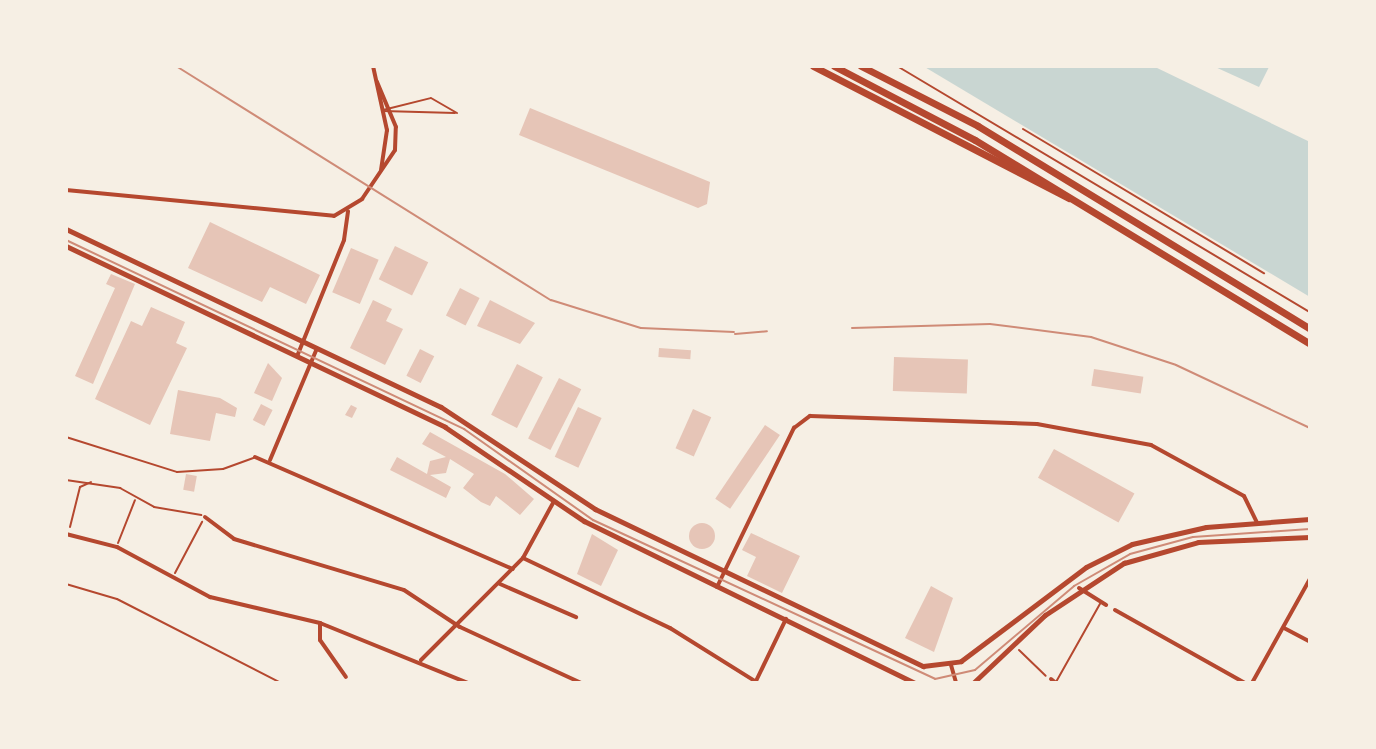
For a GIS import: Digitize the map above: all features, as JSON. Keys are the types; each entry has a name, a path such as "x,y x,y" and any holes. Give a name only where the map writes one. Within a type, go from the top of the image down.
{"highway":[{"path":"813,66 1075,200"},
{"path":"834,66 1075,200 1310,344"},
{"path":"861,66 978,126 1310,329"}],"street":[{"path":"373,66 387,144 381,172"},
{"path":"298,354 344,240 348,211 395,150 390,103 377,82"},
{"path":"66,190 309,217 348,211"},
{"path":"66,229 454,414 595,509 915,663 951,665 1118,550 1172,532 1310,519"},
{"path":"66,246 298,354 475,444 553,503 716,587 915,683"},
{"path":"270,460 318,347"},
{"path":"716,587 794,428 810,416 1037,424 1151,445 1244,496 1257,523"},
{"path":"255,457 270,460 513,569"},
{"path":"421,660 460,627 523,558 553,503"},
{"path":"205,517 234,539 404,590 460,627 581,683"},
{"path":"67,534 117,547 172,577 254,611 320,623 421,660 468,683"},
{"path":"973,683 1012,644 1079,588 1172,546 1310,537"},
{"path":"523,558 670,628 757,682 786,619"},
{"path":"1252,683 1310,579"},
{"path":"500,584 576,617"},
{"path":"1079,588 1103,604"},
{"path":"1115,610 1245,683"},
{"path":"320,623 320,640 346,677"},
{"path":"1284,628 1310,642"},
{"path":"951,665 956,683"}],"lane":[{"path":"431,98 457,113 382,111 390,103 431,98"},
{"path":"66,437 177,472 223,469 255,457"},
{"path":"1054,682 1103,604"}],"path":[{"path":"897,66 1310,312"},
{"path":"1023,129 1147,198 1264,273"},
{"path":"1144,203 1147,198"},
{"path":"1204,239 1207,234"},
{"path":"66,480 92,482 136,499 205,517 172,577"},
{"path":"67,534 80,487 92,482"},
{"path":"117,547 136,499"},
{"path":"66,584 117,599 281,683"},
{"path":"1012,644 1054,682"}],"shaded area":[{"path":"923,66 1153,66 1310,142 1310,297"},
{"path":"1213,66 1267,66 1269,67 1259,87"}],"building":[{"path":"530,108 710,182 707,204 698,208 519,135"},
{"path":"210,222 320,275 306,304 270,287 262,302 188,268"},
{"path":"395,246 428,262 412,295 379,279"},
{"path":"351,248 379,260 360,304 332,292"},
{"path":"111,274 135,284 93,384 75,376 115,288 106,284"},
{"path":"460,288 480,298 466,326 446,316"},
{"path":"373,300 392,309 386,321 403,329 385,365 350,348"},
{"path":"490,300 535,323 520,344 477,326"},
{"path":"151,307 185,322 176,343 187,348 150,425 95,399 131,321 142,326"},
{"path":"659,348 691,350 690,359 658,357"},
{"path":"420,349 434,356 421,383 406,376"},
{"path":"894,357 968,360 967,394 893,391"},
{"path":"268,363 282,378 272,401 254,393"},
{"path":"517,364 543,377 517,428 491,415"},
{"path":"1094,369 1143,377 1141,394 1091,386"},
{"path":"559,378 581,389 550,450 528,439"},
{"path":"178,390 220,398 237,408 235,417 216,413 210,441 170,434"},
{"path":"261,404 273,410 264,426 253,420"},
{"path":"351,405 357,408 352,418 345,415"},
{"path":"578,407 602,418 578,468 555,457"},
{"path":"693,409 711,417 694,456 676,448"},
{"path":"765,425 780,435 730,509 715,499"},
{"path":"430,432 505,474 534,499 520,515 496,496 490,506 481,502 463,488 474,474 450,459 446,473 430,475 451,487 446,498 390,470 397,457 427,474 430,461 446,457 422,444"},
{"path":"1054,449 1134,494 1118,522 1038,478"},
{"path":"186,474 197,476 194,492 183,490"},
{"path":"702,523 711,527 715,536 711,545 702,549 693,545 689,536 693,527"},
{"path":"751,533 800,556 782,593 747,576 756,557 742,550"},
{"path":"592,534 618,550 601,586 577,574"},
{"path":"931,586 953,598 934,652 905,638"}],"tram line":[{"path":"66,240 464,429 593,520 935,679 975,670 1074,586 1130,554 1193,537 1310,529"}],"railway":[{"path":"176,66 551,300 641,328 734,332"},
{"path":"852,328 990,324 1091,337 1176,365 1310,428"},
{"path":"735,334 767,331"}]}
